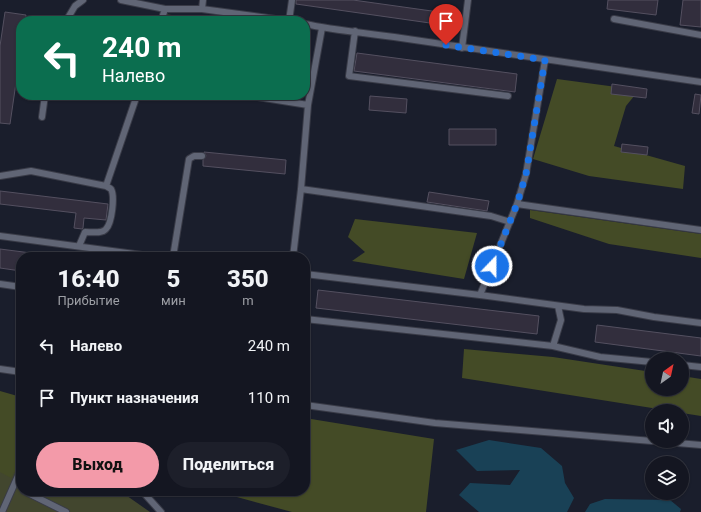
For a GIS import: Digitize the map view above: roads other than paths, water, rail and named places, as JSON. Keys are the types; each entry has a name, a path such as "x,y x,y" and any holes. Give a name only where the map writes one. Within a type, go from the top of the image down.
{"street":[{"path":"69,16 75,6 83,0"},
{"path":"120,0 165,9 202,9 253,16"},
{"path":"202,9 203,0"},
{"path":"290,16 292,0"},
{"path":"462,48 468,0"},
{"path":"163,16 165,9"},
{"path":"614,19 701,35"},
{"path":"310,25 701,82"},
{"path":"310,94 322,28"},
{"path":"355,32 349,76 508,96"},
{"path":"480,295 517,204 526,174 545,60"},
{"path":"42,117 44,100"},
{"path":"106,186 135,100"},
{"path":"276,100 308,105"},
{"path":"294,252 309,100"},
{"path":"174,252 189,159 194,156 202,156"},
{"path":"0,176 31,171 106,186 111,189 113,199 110,223 106,230 101,232 85,232 79,246"},
{"path":"301,189 491,216 510,222"},
{"path":"517,204 701,230"},
{"path":"0,236 122,252"},
{"path":"310,275 480,295 584,310 617,310 654,317 701,322"},
{"path":"0,284 16,286"},
{"path":"553,346 561,320 558,306"},
{"path":"310,320 553,346 600,357 645,361"},
{"path":"689,366 701,368"},
{"path":"0,369 16,371"},
{"path":"310,406 435,423 645,440"},
{"path":"689,444 701,445"},
{"path":"2,512 16,479"},
{"path":"34,496 66,512"},
{"path":"147,496 161,512"},
{"path":"0,498 7,500"}],"water":[{"path":"489,440 541,448 562,466 565,483 574,498 567,512 479,512 459,495 470,483 510,485 520,470 477,471 456,450"},
{"path":"605,499 670,500 681,509 680,512 585,512 590,504"}]}
